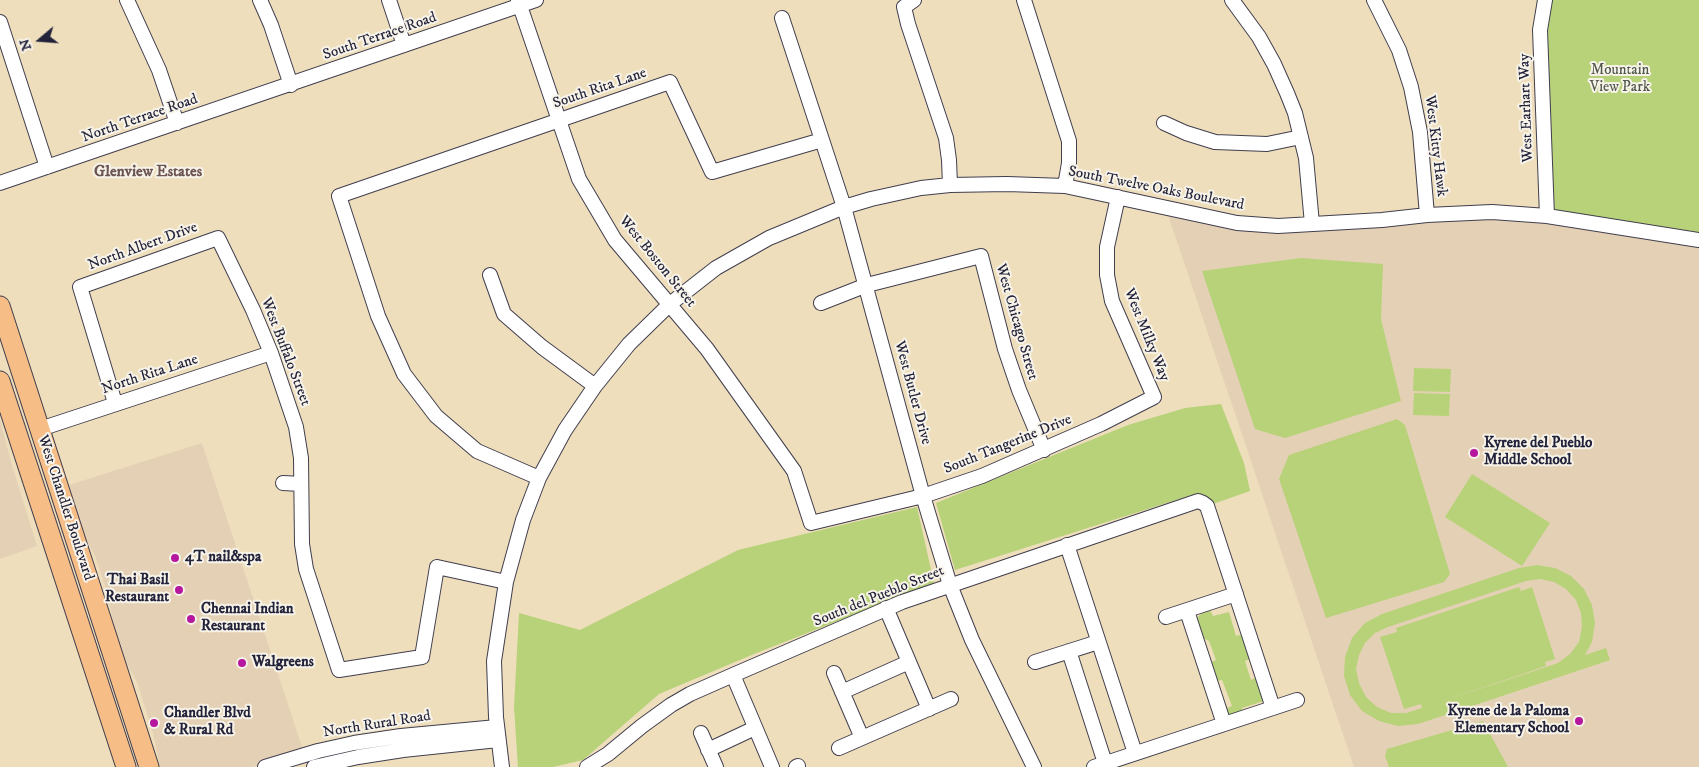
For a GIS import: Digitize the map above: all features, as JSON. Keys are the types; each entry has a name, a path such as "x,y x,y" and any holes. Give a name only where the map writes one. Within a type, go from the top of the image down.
{"main road":[{"name":"West Chandler Boulevard","path":"0,306 149,767"},
{"name":"West Chandler Boulevard","path":"0,381 126,767"},
{"path":"56,551 77,545"}],"street":[{"path":"127,0 159,70 177,123"},
{"path":"260,0 291,85"},
{"path":"389,0 404,45"},
{"name":"South Terrace Road","path":"291,85 519,3 536,0"},
{"path":"1024,0 1069,141 1066,186"},
{"path":"1232,0 1259,37 1287,93 1306,158 1312,224"},
{"name":"West Kitty Hawk","path":"1374,0 1399,50 1411,87 1420,132 1427,215"},
{"name":"West Earhart Way","path":"1545,0 1540,30 1547,216"},
{"name":"West Boston Street","path":"519,3 579,179 615,240 707,349 794,471 811,523"},
{"path":"909,4 908,24 946,138 950,185"},
{"name":"West Butler Drive","path":"782,18 844,207 923,496 950,585 972,640 1034,767"},
{"path":"0,22 47,167"},
{"name":"South Rita Lane","path":"540,478 477,451 436,416 404,374 378,316 339,196 670,82 712,172 822,140"},
{"name":"North Terrace Road","path":"0,183 291,85"},
{"path":"1164,123 1186,133 1215,142 1267,144 1301,138"},
{"name":"South Twelve Oaks Boulevard","path":"502,767 497,734 494,661 506,582 523,520 540,478 565,430 629,344 670,304 716,268 769,238 844,207 871,199 921,188 950,185 1007,184 1066,186 1237,223 1278,226 1492,212 1547,216 1699,240"},
{"name":"West Milky Way","path":"1118,197 1107,247 1107,275 1112,301 1154,398"},
{"name":"North Albert Drive","path":"115,403 80,287 218,238"},
{"name":"West Buffalo Street","path":"218,238 253,310 271,353 296,427 301,458 302,544 306,569 339,670 422,657 437,567 506,582"},
{"name":"West Chicago Street","path":"866,284 981,256 1008,357 1019,390 1044,450"},
{"path":"490,275 504,314 542,347 596,386"},
{"path":"821,303 866,284"},
{"name":"North Rita Lane","path":"40,429 271,353"},
{"name":"South Tangerine Drive","path":"811,523 923,496 982,476 1102,424 1154,398"},
{"path":"283,483 301,484"},
{"name":"South del Pueblo Street","path":"587,767 610,761 642,726 690,694 886,608 1194,502 1203,503 1207,506 1236,594"},
{"path":"1067,545 1135,753"},
{"path":"1166,617 1236,594 1273,708"},
{"path":"886,608 929,709"},
{"path":"1187,610 1224,724"},
{"path":"1035,662 1098,642"},
{"path":"1069,651 1099,765 1298,700"},
{"path":"842,692 909,662"},
{"path":"834,673 862,738"},
{"path":"733,675 772,767"},
{"path":"839,748 951,699"},
{"path":"708,750 755,728"},
{"path":"701,733 716,767"},
{"name":"North Rural Road","path":"265,767 288,764 354,743 392,737 497,734"},
{"name":"North Rural Road","path":"314,767 358,757 497,734"}],"shaded area":[{"name":"Kyrene del Pueblo Middle School","path":"1166,209 1237,223 1492,212 1699,240 1699,767 1354,767"},
{"path":"0,419 37,546 0,559"},
{"path":"202,443 303,750 252,767 160,767 153,733 137,682 123,657 116,636 107,592 95,556 80,527 66,486"}],"green space":[{"name":"Mountain View Park","path":"1545,0 1699,0 1699,240 1547,216"},
{"path":"1301,258 1383,264 1381,319 1401,401 1285,438 1255,429 1202,271"},
{"path":"1414,368 1451,369 1450,392 1413,391"},
{"path":"1414,393 1450,394 1449,416 1413,415"},
{"path":"1221,404 1244,463 1250,491 1213,504 1192,495 955,570 936,503 1128,425 1185,408"},
{"path":"1397,419 1405,425 1450,574 1444,582 1326,618 1279,479 1289,455"},
{"path":"1472,474 1550,523 1522,566 1445,517"},
{"path":"917,507 934,583 754,654 659,694 583,760 553,767 518,767 514,707 519,613 580,630 738,550"},
{"path":"1537,565 1555,568 1571,576 1584,589 1592,605 1595,623 1592,642 1585,655 1606,648 1610,660 1418,724 1398,726 1379,721 1362,711 1350,695 1344,676 1345,657 1352,638 1365,623 1382,614 1519,568","holes":["1540,579 1554,582 1566,589 1576,600 1581,613 1582,627 1579,642 1570,654 1558,663 1434,704 1546,666 1545,662 1555,659 1532,587 1521,591 1519,587 1396,628 1397,632 1380,637 1404,709 1421,704 1422,708 1406,713 1391,713 1377,707 1366,697 1359,683 1356,669 1359,655 1365,643 1375,633 1526,581"]},
{"path":"1210,610 1213,616 1229,612 1236,636 1244,634 1251,659 1245,661 1251,680 1257,677 1264,701 1242,708 1243,715 1233,719 1224,714 1225,709 1232,706 1222,680 1215,681 1209,663 1216,660 1209,641 1201,637 1194,620"},
{"path":"1483,721 1508,767 1389,767 1385,756 1387,749"}],"place":[{"name":"Kyrene del Pueblo Middle School","path":"1474,453"},
{"name":"4T nail&spa","path":"175,558"},
{"name":"Thai Basil Restaurant","path":"179,590"},
{"name":"Chennai Indian Restaurant","path":"191,619"},
{"name":"Walgreens","path":"242,663"},
{"name":"Kyrene de la Paloma Elementary School","path":"1579,721"},
{"name":"Chandler Blvd & Rural Rd","path":"154,723"}],"district":[{"name":"Glenview Estates","path":"148,173"}]}
